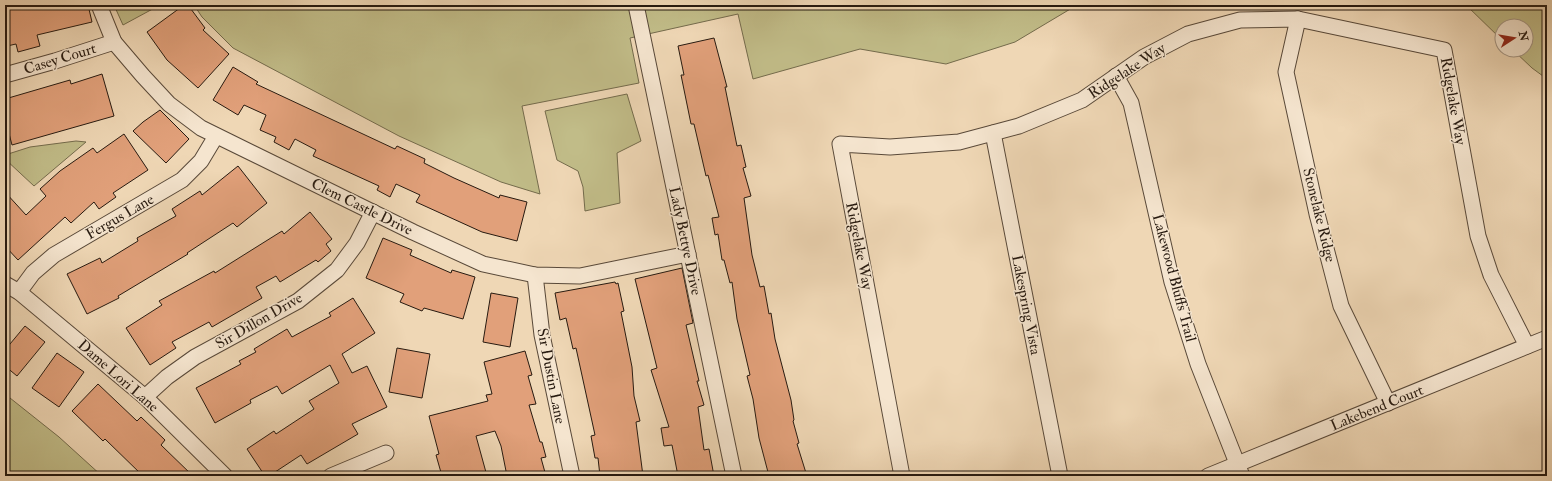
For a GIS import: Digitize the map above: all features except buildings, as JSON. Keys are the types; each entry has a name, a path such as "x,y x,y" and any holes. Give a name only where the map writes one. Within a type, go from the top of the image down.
{"street":[{"name":"Clem Castle Drive","path":"99,5 114,42 169,104 201,128 483,264 535,275 580,276 688,254"},
{"name":"Lady Bettye Drive","path":"636,5 734,476"},
{"name":"Ridgelake Way","path":"902,476 840,144 898,147 958,142 1019,126 1082,100 1144,57 1188,34 1240,20 1298,19 1444,50 1478,236 1491,275 1527,346"},
{"name":"Stonelake Ridge","path":"1298,19 1286,72 1317,214 1341,306 1388,403"},
{"name":"Casey Court","path":"5,74 55,61 114,42"},
{"name":"Lakewood Bluffs Trail","path":"1116,76 1131,103 1172,282 1198,364 1240,470"},
{"name":"Lakespring Vista","path":"993,133 1060,476"},
{"name":"Fergus Lane","path":"19,292 33,273 54,255 182,180 201,161 216,136"},
{"name":"Sir Dillon Drive","path":"145,398 167,377 195,357 298,301 331,274 357,243 373,212"},
{"name":"Sir Dustin Lane","path":"535,275 542,335 572,476"},
{"name":"Dame Lori Lane","path":"5,284 19,292 145,398 224,476"},
{"name":"Lakebend Court","path":"1208,476 1240,470 1388,403 1547,338"},
{"path":"331,476 386,453"}],"shaded area":[{"path":"114,5 160,5 123,25"},
{"path":"194,5 1077,5 1015,42 946,64 860,49 753,79 738,14 630,38 639,83 522,106 540,194 501,182 399,136 233,48 202,17"},
{"path":"1466,5 1547,5 1547,79 1521,58 1534,58 1534,18 1494,18 1494,32"},
{"path":"627,94 641,141 617,153 620,203 585,211 583,187 578,171 557,160 545,111"},
{"path":"76,141 86,142 34,186 5,159 5,155 30,147"},
{"path":"5,394 59,437 102,476 5,476"}]}
